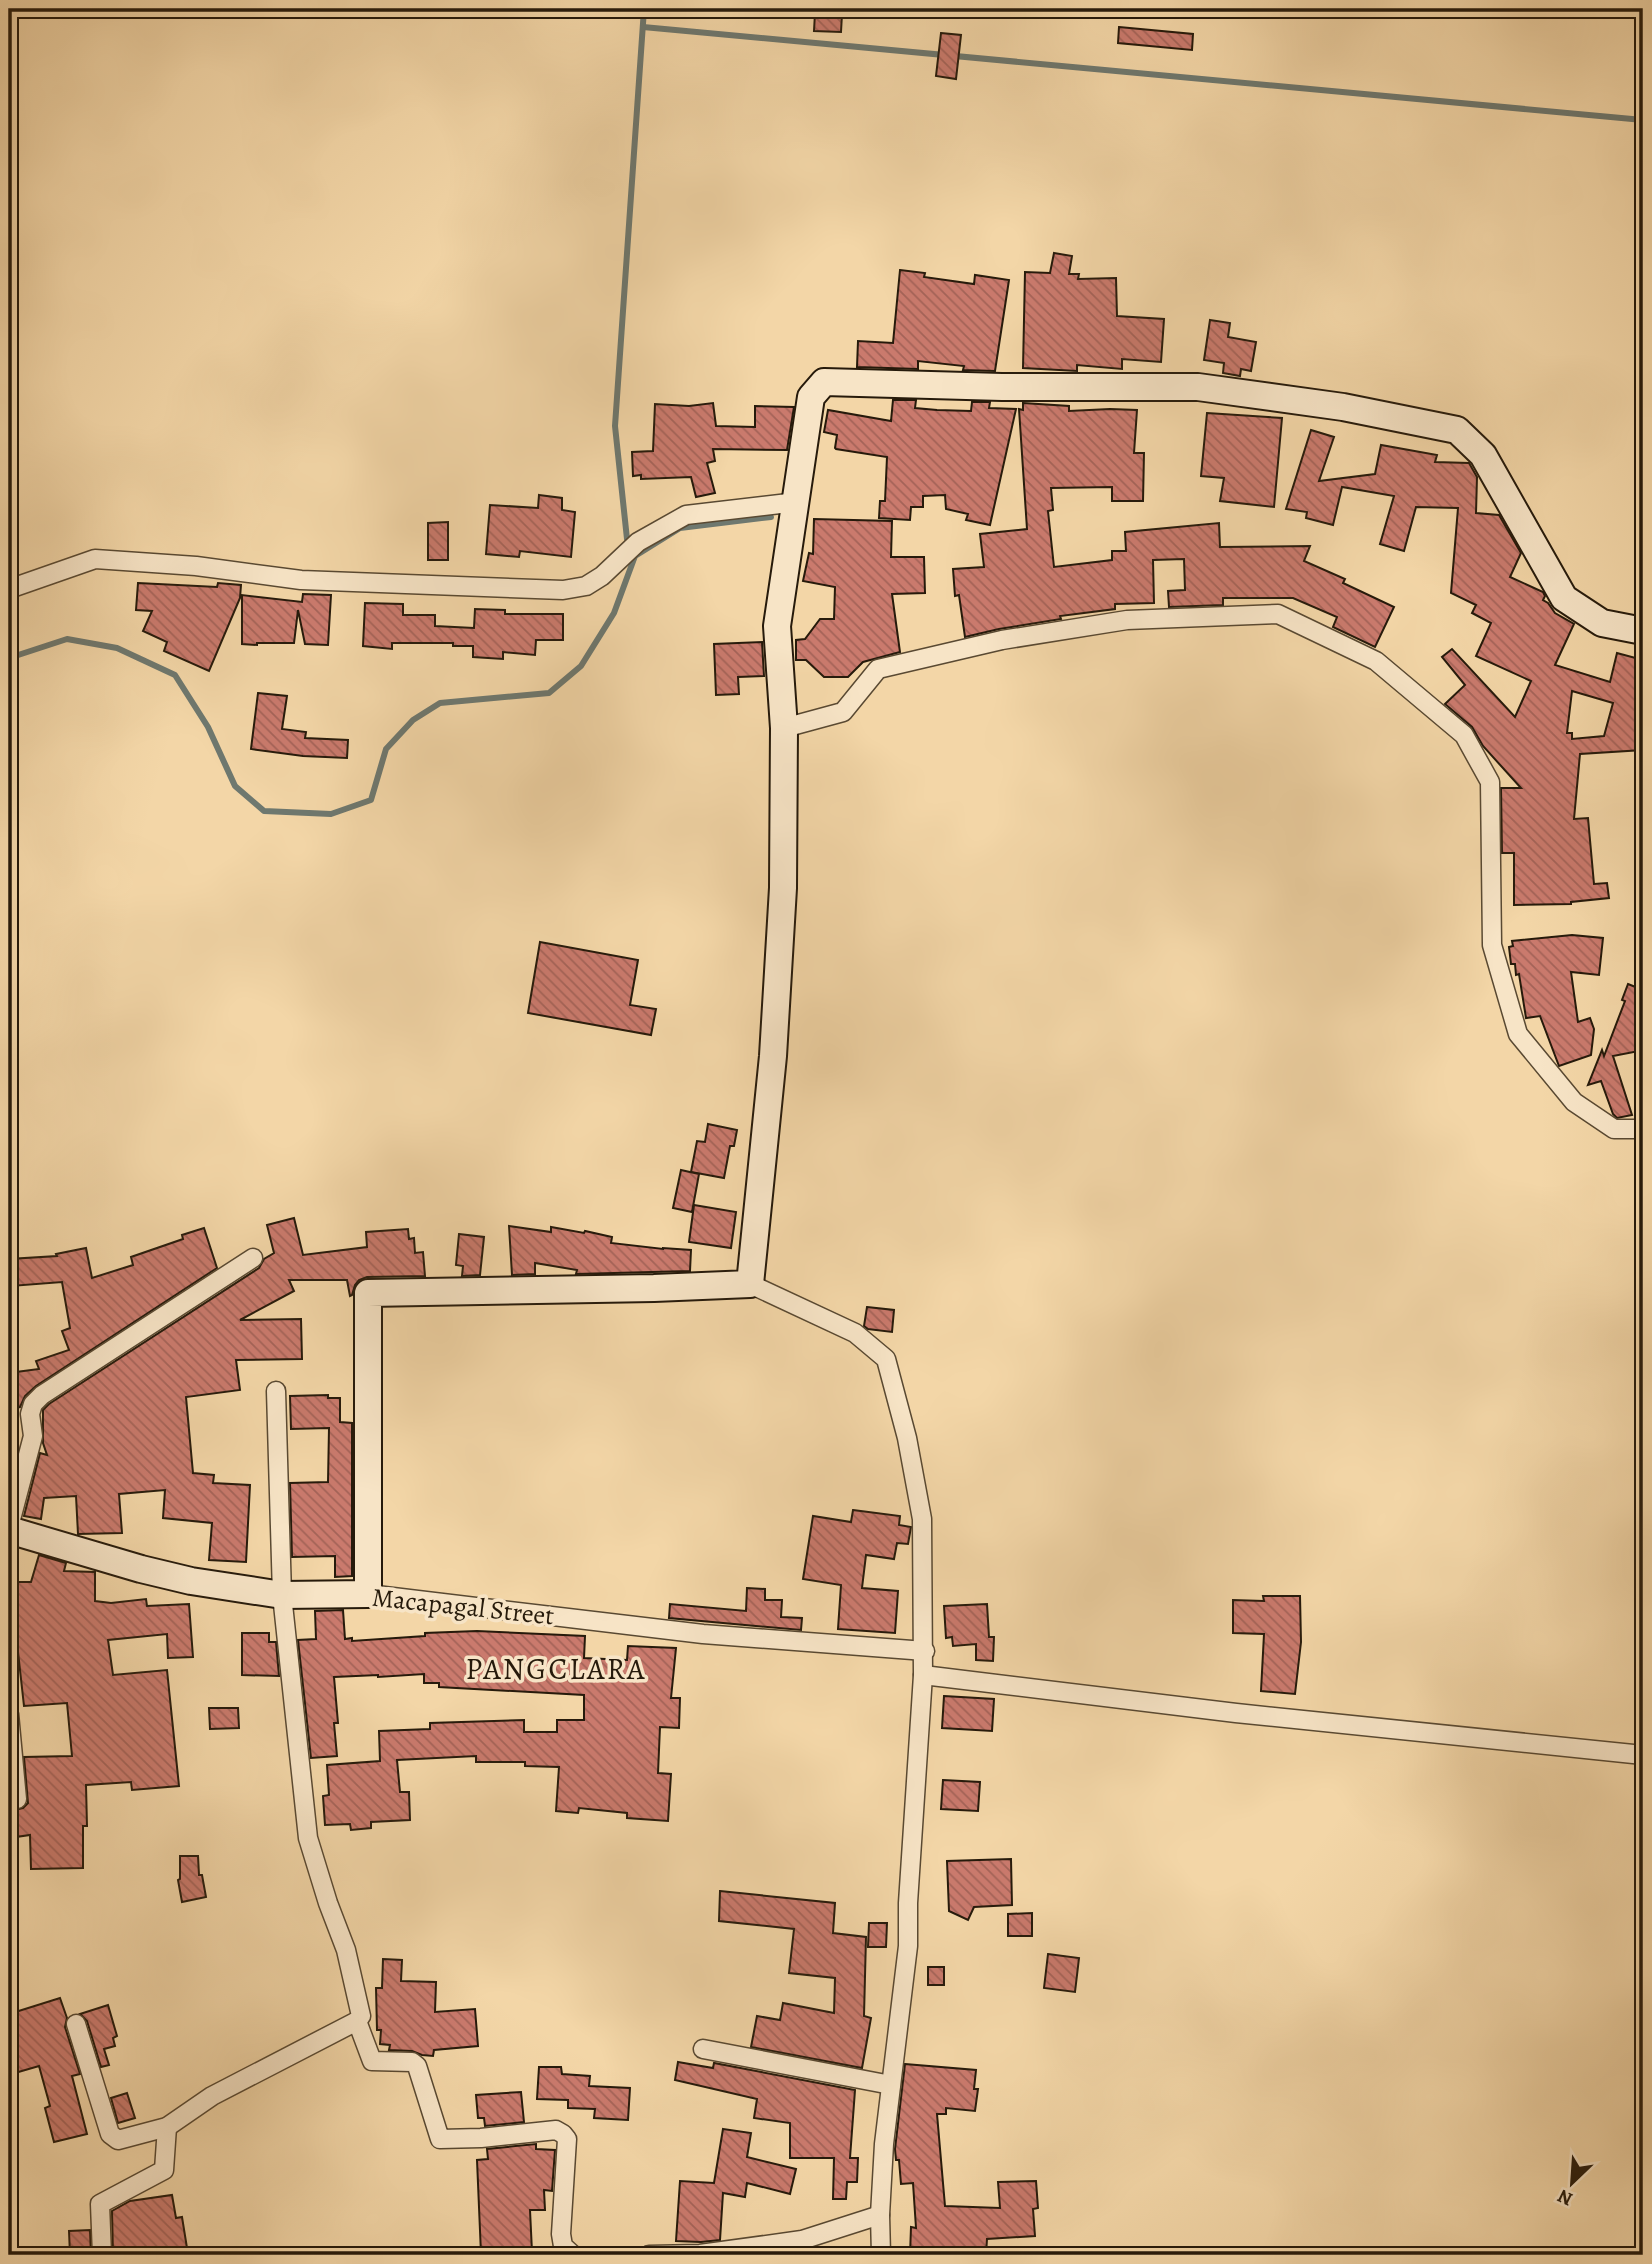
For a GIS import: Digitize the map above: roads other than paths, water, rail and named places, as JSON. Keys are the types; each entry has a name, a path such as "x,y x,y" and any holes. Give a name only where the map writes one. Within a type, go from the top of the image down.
{"street":[{"path":"750,1284 775,1017 783,888 784,728 777,626 811,397 824,382 1003,387 1198,387 1343,407 1457,430 1483,455 1564,598 1602,623 1643,631"},
{"path":"9,589 95,559 196,566 301,580 563,590 586,586 602,576 638,542 686,515 797,502"},
{"path":"784,728 843,712 878,669 977,646 1127,620 1278,614 1376,661 1464,734 1490,782 1492,945 1518,1034 1574,1102 1614,1129 1643,1129"},
{"path":"9,1528 33,1436 30,1415 33,1404 42,1395 253,1258"},
{"path":"368,1594 368,1293 750,1284 855,1333 886,1359 908,1438 922,1519 925,1651 908,1903 908,1946 884,2144 881,2255"},
{"path":"76,2024 110,2134 118,2140 167,2127 212,2096 357,2021 360,2016 346,1950 308,1838 282,1595 275,1391"},
{"name":"Macapagal Street","path":"9,1528 141,1569 191,1581 282,1595 368,1594 703,1634 925,1651"},
{"path":"923,1675 1236,1713 1643,1755"},
{"path":"9,1714 17,1799 9,1800"},
{"path":"357,2021 372,2061 412,2063 417,2066 440,2139 481,2138 556,2130 563,2134 566,2139 561,2234 563,2246 573,2255"},
{"path":"703,2049 891,2085"},
{"path":"102,2255 100,2204 164,2170 167,2127"},
{"path":"649,2255 700,2254 802,2240 880,2215"}],"waterway":[{"path":"627,539 615,426 644,9"},
{"path":"643,27 1643,120"},
{"path":"9,658 67,639 117,648 175,675 208,727 235,786 264,811 331,814 371,800 386,749 413,720 440,703 549,693 581,666 614,613 635,556 680,528 771,517"}],"district":[{"name":"PANGCLARA","path":"556,1669"}]}
